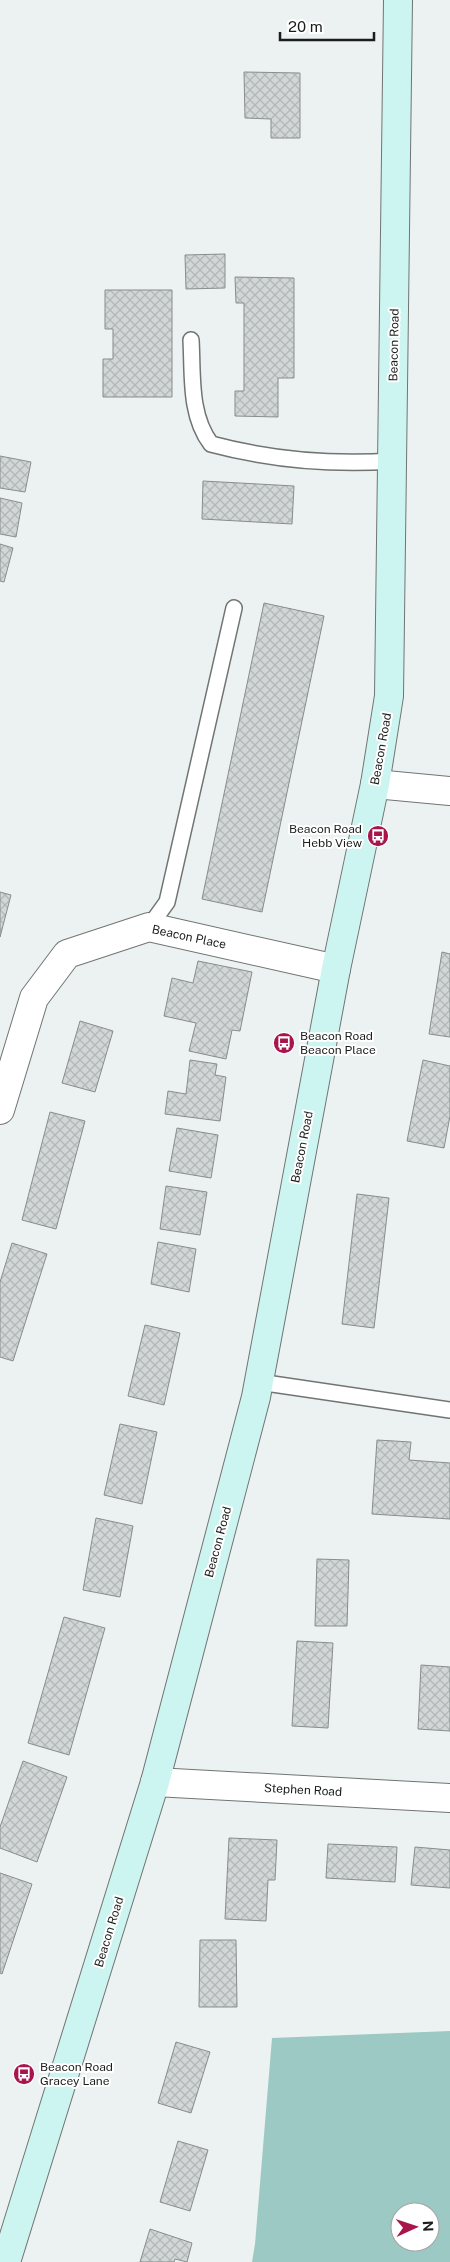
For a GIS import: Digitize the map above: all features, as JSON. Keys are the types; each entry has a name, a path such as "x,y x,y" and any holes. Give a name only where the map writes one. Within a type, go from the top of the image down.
{"main road":[{"name":"Beacon Road","path":"6,2262 155,1782 258,1382 336,969 375,784 389,696 398,0"}],"street":[{"path":"375,784 450,791"},
{"name":"Beacon Place","path":"0,1110 34,998 67,954 149,927 336,969"},
{"name":"Stephen Road","path":"155,1782 450,1798"}],"lane":[{"path":"191,340 196,411 202,432 212,444 295,460 357,463 393,461"},
{"path":"149,927 167,902 234,608"},
{"path":"258,1382 450,1410"}],"shaded area":[{"path":"450,2031 450,2262 252,2262 272,2038"}],"building":[{"path":"244,72 300,73 300,138 271,138 271,119 245,118"},
{"path":"225,254 225,288 186,289 185,255"},
{"path":"235,277 294,278 294,378 278,378 278,417 235,416 235,391 244,391 244,303 236,303"},
{"path":"105,290 172,290 172,397 103,397 103,359 113,359 113,329 105,329"},
{"path":"0,456 31,462 25,492 0,488"},
{"path":"203,481 294,486 292,524 202,519"},
{"path":"0,498 22,503 16,537 0,534"},
{"path":"0,544 13,548 4,582 0,581"},
{"path":"264,603 324,616 262,912 202,899"},
{"path":"0,892 11,895 0,937"},
{"path":"442,952 450,954 450,1037 429,1034"},
{"path":"198,961 252,972 240,1031 232,1030 226,1059 189,1051 196,1023 164,1016 172,978 193,983"},
{"path":"80,1021 113,1031 95,1092 62,1083"},
{"path":"190,1060 217,1064 215,1075 226,1077 220,1121 165,1114 168,1091 186,1094"},
{"path":"423,1060 450,1066 450,1116 444,1148 407,1141"},
{"path":"50,1112 85,1121 56,1229 22,1220"},
{"path":"177,1128 218,1135 211,1178 169,1171"},
{"path":"166,1186 207,1192 200,1235 160,1229"},
{"path":"357,1194 389,1198 374,1328 342,1324"},
{"path":"158,1242 196,1249 189,1292 151,1284"},
{"path":"12,1243 47,1254 13,1361 0,1357 0,1282"},
{"path":"145,1325 180,1333 164,1405 128,1396"},
{"path":"120,1424 157,1432 142,1504 104,1495"},
{"path":"377,1440 411,1442 409,1460 450,1463 450,1519 372,1514"},
{"path":"96,1518 133,1526 120,1597 83,1590"},
{"path":"317,1559 349,1560 347,1626 315,1626"},
{"path":"64,1617 105,1628 69,1755 28,1743"},
{"path":"297,1641 333,1643 328,1728 292,1726"},
{"path":"421,1665 450,1667 450,1731 418,1729"},
{"path":"23,1761 67,1777 37,1862 0,1848 0,1827"},
{"path":"229,1838 277,1840 275,1880 268,1880 266,1921 225,1919"},
{"path":"328,1844 397,1847 395,1882 326,1878"},
{"path":"415,1847 450,1850 450,1888 411,1885"},
{"path":"0,1873 32,1884 2,1974 0,1973"},
{"path":"200,1940 236,1940 237,2007 199,2007"},
{"path":"176,2042 210,2052 191,2113 158,2103"},
{"path":"178,2141 208,2150 190,2211 160,2202"},
{"path":"150,2229 192,2243 187,2262 175,2259 174,2262 140,2262"}],"place":[{"name":"Beacon Road Hebb View","path":"378,836"},
{"name":"Beacon Road Beacon Place","path":"284,1043"},
{"name":"Beacon Road Gracey Lane","path":"24,2074"}]}
